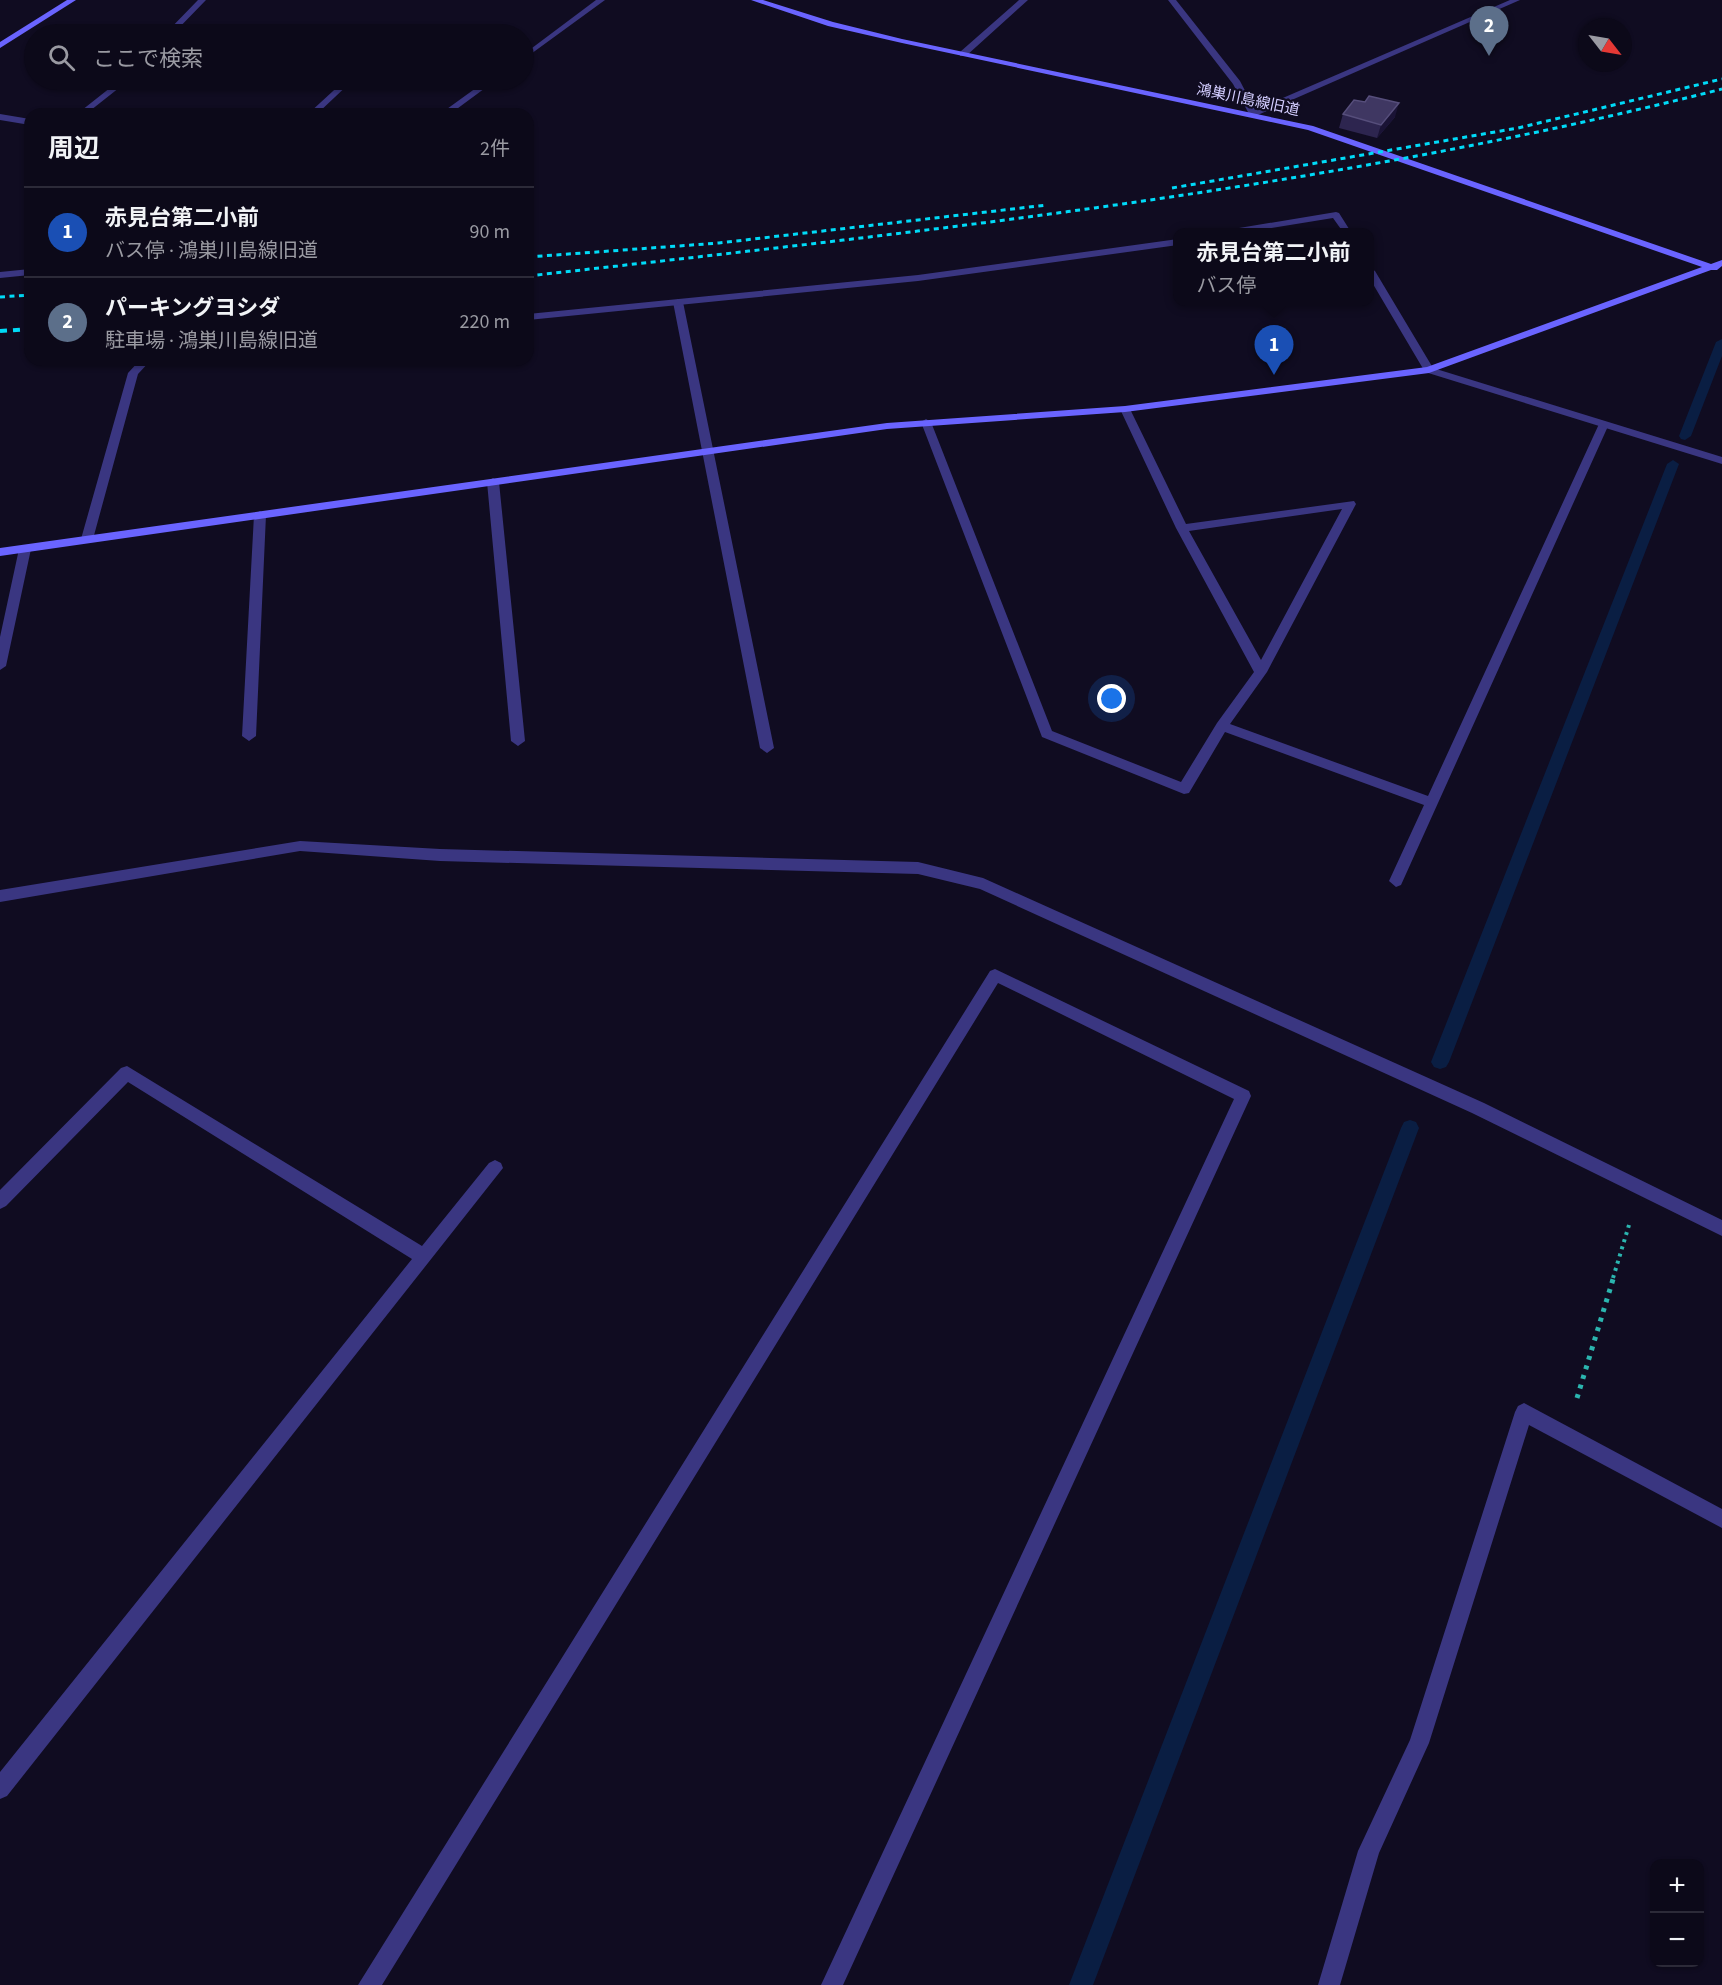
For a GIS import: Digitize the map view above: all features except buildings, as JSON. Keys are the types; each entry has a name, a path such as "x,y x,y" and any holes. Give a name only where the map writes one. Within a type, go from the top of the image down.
{"street":[{"path":"34,24 72,0"},
{"path":"179,24 202,0"},
{"path":"534,45 601,0"},
{"name":"鴻巣川島線旧道","path":"755,0 831,24 1310,128 1722,271"},
{"path":"963,54 1024,0"},
{"path":"1172,0 1237,83 1252,114 1516,0"},
{"path":"0,46 24,31"},
{"path":"89,108 112,90"},
{"path":"319,108 338,90"},
{"path":"452,108 478,90"},
{"path":"0,117 24,121"},
{"path":"1257,228 1336,215 1344,228"},
{"path":"534,316 918,278 1173,243"},
{"path":"0,552 926,422 1125,409 1429,370 1722,263"},
{"path":"0,275 24,273"},
{"path":"1374,278 1429,370 1722,461"},
{"path":"678,302 767,748"},
{"path":"87,539 133,373 140,366"},
{"path":"1125,409 1182,528 1261,672"},
{"path":"926,422 1047,734 1184,789 1222,726 1261,672 1350,504 1182,528"},
{"path":"1396,881 1604,424"},
{"path":"493,482 518,741"},
{"path":"249,736 260,515"},
{"path":"0,666 26,549"},
{"path":"1222,726 1431,802"},
{"path":"0,896 300,846 441,855 918,868 983,884 1478,1108 1722,1228"},
{"path":"369,1985 996,975 1243,1096 832,1985"},
{"path":"0,1202 127,1073 424,1257"},
{"path":"0,1789 495,1168"},
{"path":"1329,1985 1369,1851 1419,1743 1524,1412 1722,1519"}],"path":[{"path":"1566,1434 1640,1189"}],"waterway":[{"path":"1685,436 1722,342"},
{"path":"1440,1062 1673,464"},
{"path":"1081,1985 1410,1128"}],"railway":[{"path":"1172,188 1518,128 1722,79"},
{"path":"534,275 978,223 1278,180 1427,154 1575,124 1722,89"},
{"path":"534,257 719,243 1047,205"},
{"path":"0,297 24,295"},
{"path":"0,331 24,329"}],"place":[{"name":"パーキングヨシダ","path":"1489,56"},
{"name":"赤見台第二小前","path":"1274,375"}]}
